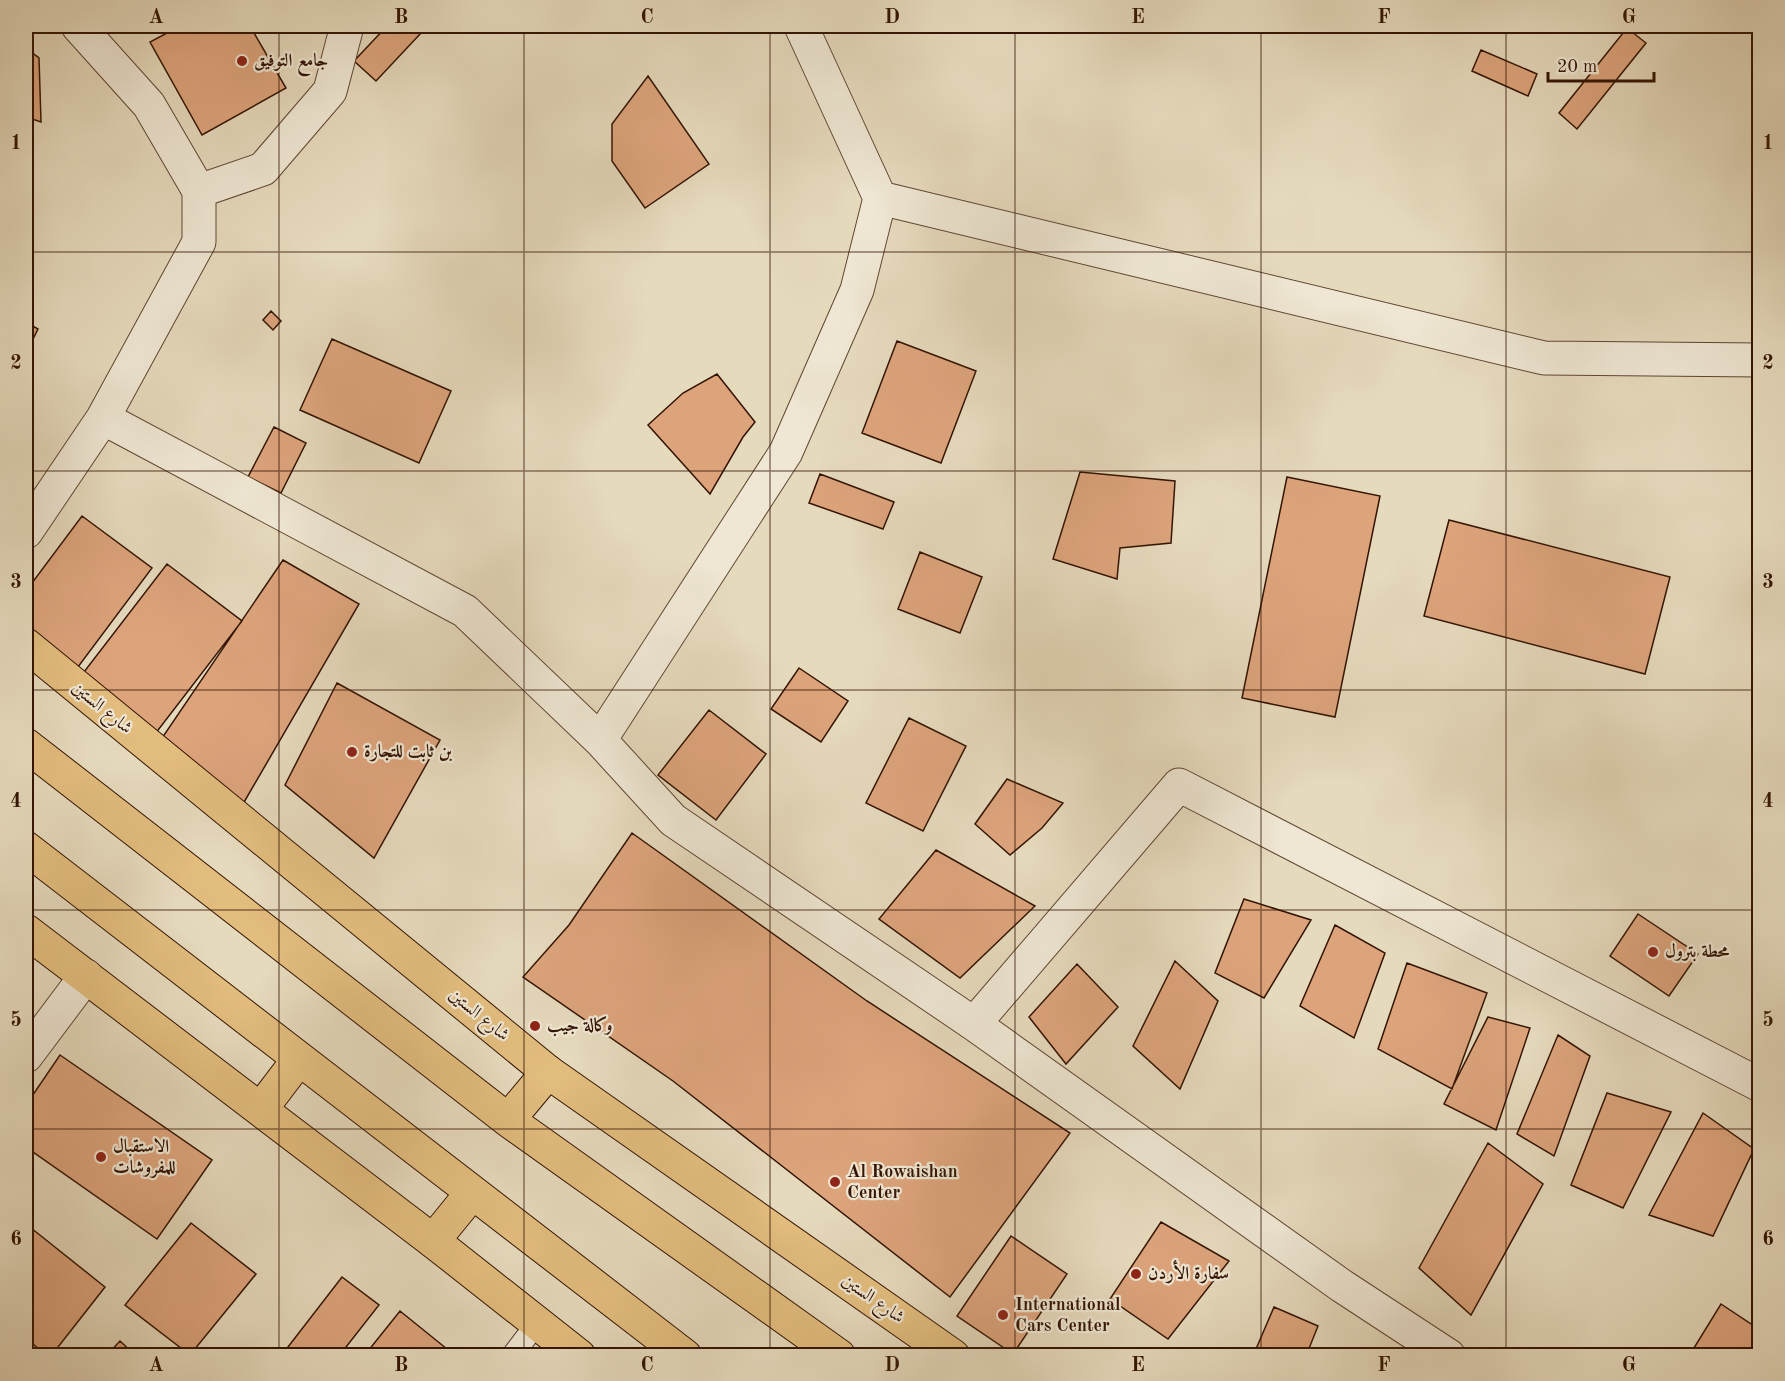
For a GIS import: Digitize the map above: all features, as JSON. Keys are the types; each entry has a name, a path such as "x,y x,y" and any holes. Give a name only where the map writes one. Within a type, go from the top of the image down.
{"main road":[{"name":"شارع الستين","path":"26,645 548,1072 954,1356"},
{"path":"26,745 508,1120 839,1356"},
{"path":"26,848 685,1356"},
{"path":"26,931 433,1241 579,1356"},
{"path":"261,1109 299,1059"},
{"path":"508,1120 548,1072"},
{"path":"433,1241 472,1193"}],"street":[{"path":"26,532 103,418 199,242 199,190 148,105 78,26"},
{"path":"199,190 263,169 330,91 347,26"},
{"path":"600,740 786,452 857,290 880,198 801,26"},
{"path":"880,198 1544,358 1760,360"},
{"path":"103,418 465,611 600,740 673,820 974,1024 1342,1286 1449,1356"},
{"path":"974,1024 1179,785 1760,1085"},
{"path":"26,1056 86,976"}],"lane":[{"path":"512,1356 537,1323"}],"building":[{"path":"180,26 250,26 286,88 202,135 150,42"},
{"path":"387,26 413,26 421,33 376,81 354,61"},
{"path":"1627,28 1646,43 1577,129 1559,113"},
{"path":"26,48 39,58 41,122 26,117"},
{"path":"1481,50 1537,74 1528,96 1472,71"},
{"path":"648,76 709,164 645,208 612,161 612,124"},
{"path":"271,311 281,321 273,330 263,320"},
{"path":"26,322 38,329 26,353"},
{"path":"332,339 451,391 419,463 300,410"},
{"path":"897,341 976,371 941,463 862,433"},
{"path":"717,374 755,422 743,437 710,494 648,425 683,393"},
{"path":"274,427 306,443 281,493 248,477"},
{"path":"1080,472 1175,481 1171,543 1120,548 1117,579 1053,559"},
{"path":"820,474 894,502 883,529 809,503"},
{"path":"1287,477 1380,496 1335,717 1242,698"},
{"path":"82,516 152,568 66,683 26,653 26,591"},
{"path":"1449,520 1670,577 1645,674 1424,616"},
{"path":"920,552 982,577 960,633 898,609"},
{"path":"283,560 359,604 243,804 162,738"},
{"path":"167,564 242,621 152,738 77,681"},
{"path":"799,668 848,701 821,742 771,709"},
{"path":"337,683 440,740 374,858 285,785"},
{"path":"709,710 766,754 716,820 658,775"},
{"path":"909,718 966,746 923,831 866,803"},
{"path":"1007,779 1063,803 1042,828 1010,855 975,824"},
{"path":"632,833 867,1001 1070,1133 950,1297 673,1081 523,977 569,925"},
{"path":"936,850 1035,906 960,978 879,919"},
{"path":"1244,899 1311,920 1264,998 1215,973"},
{"path":"1638,914 1698,954 1669,996 1610,956"},
{"path":"1335,925 1385,953 1354,1038 1300,1006"},
{"path":"1175,961 1218,1001 1180,1089 1133,1046"},
{"path":"1407,963 1487,993 1452,1089 1378,1049"},
{"path":"1077,964 1118,1007 1066,1064 1029,1017"},
{"path":"1488,1017 1530,1028 1496,1130 1444,1104"},
{"path":"1558,1035 1590,1056 1554,1156 1517,1134"},
{"path":"60,1055 212,1160 157,1239 26,1147 26,1105"},
{"path":"1607,1093 1671,1112 1623,1208 1571,1185"},
{"path":"1703,1113 1754,1149 1713,1236 1649,1215"},
{"path":"1488,1143 1543,1184 1471,1315 1419,1268"},
{"path":"1161,1222 1229,1261 1168,1339 1110,1299"},
{"path":"191,1223 256,1274 190,1355 125,1305"},
{"path":"26,1224 105,1287 51,1356 47,1356 26,1338"},
{"path":"1011,1236 1067,1274 1013,1354 957,1316"},
{"path":"342,1277 379,1305 339,1356 281,1356"},
{"path":"1721,1304 1760,1330 1760,1356 1689,1356"},
{"path":"1274,1307 1318,1326 1306,1356 1253,1356"},
{"path":"400,1311 447,1349 441,1356 364,1356"},
{"path":"120,1341 136,1356 106,1356"}],"place":[{"name":"جامع التوفيق","path":"242,61"},
{"name":"بن ثابت للتجارة","path":"352,752"},
{"name":"محطة بترول","path":"1653,952"},
{"name":"وكالة جيب","path":"535,1026"},
{"name":"الاستقبال للمفروشات","path":"101,1157"},
{"name":"Al Rowaishan Center","path":"835,1182"},
{"name":"سفارة الأردن","path":"1136,1274"},
{"name":"International Cars Center","path":"1003,1315"}]}
